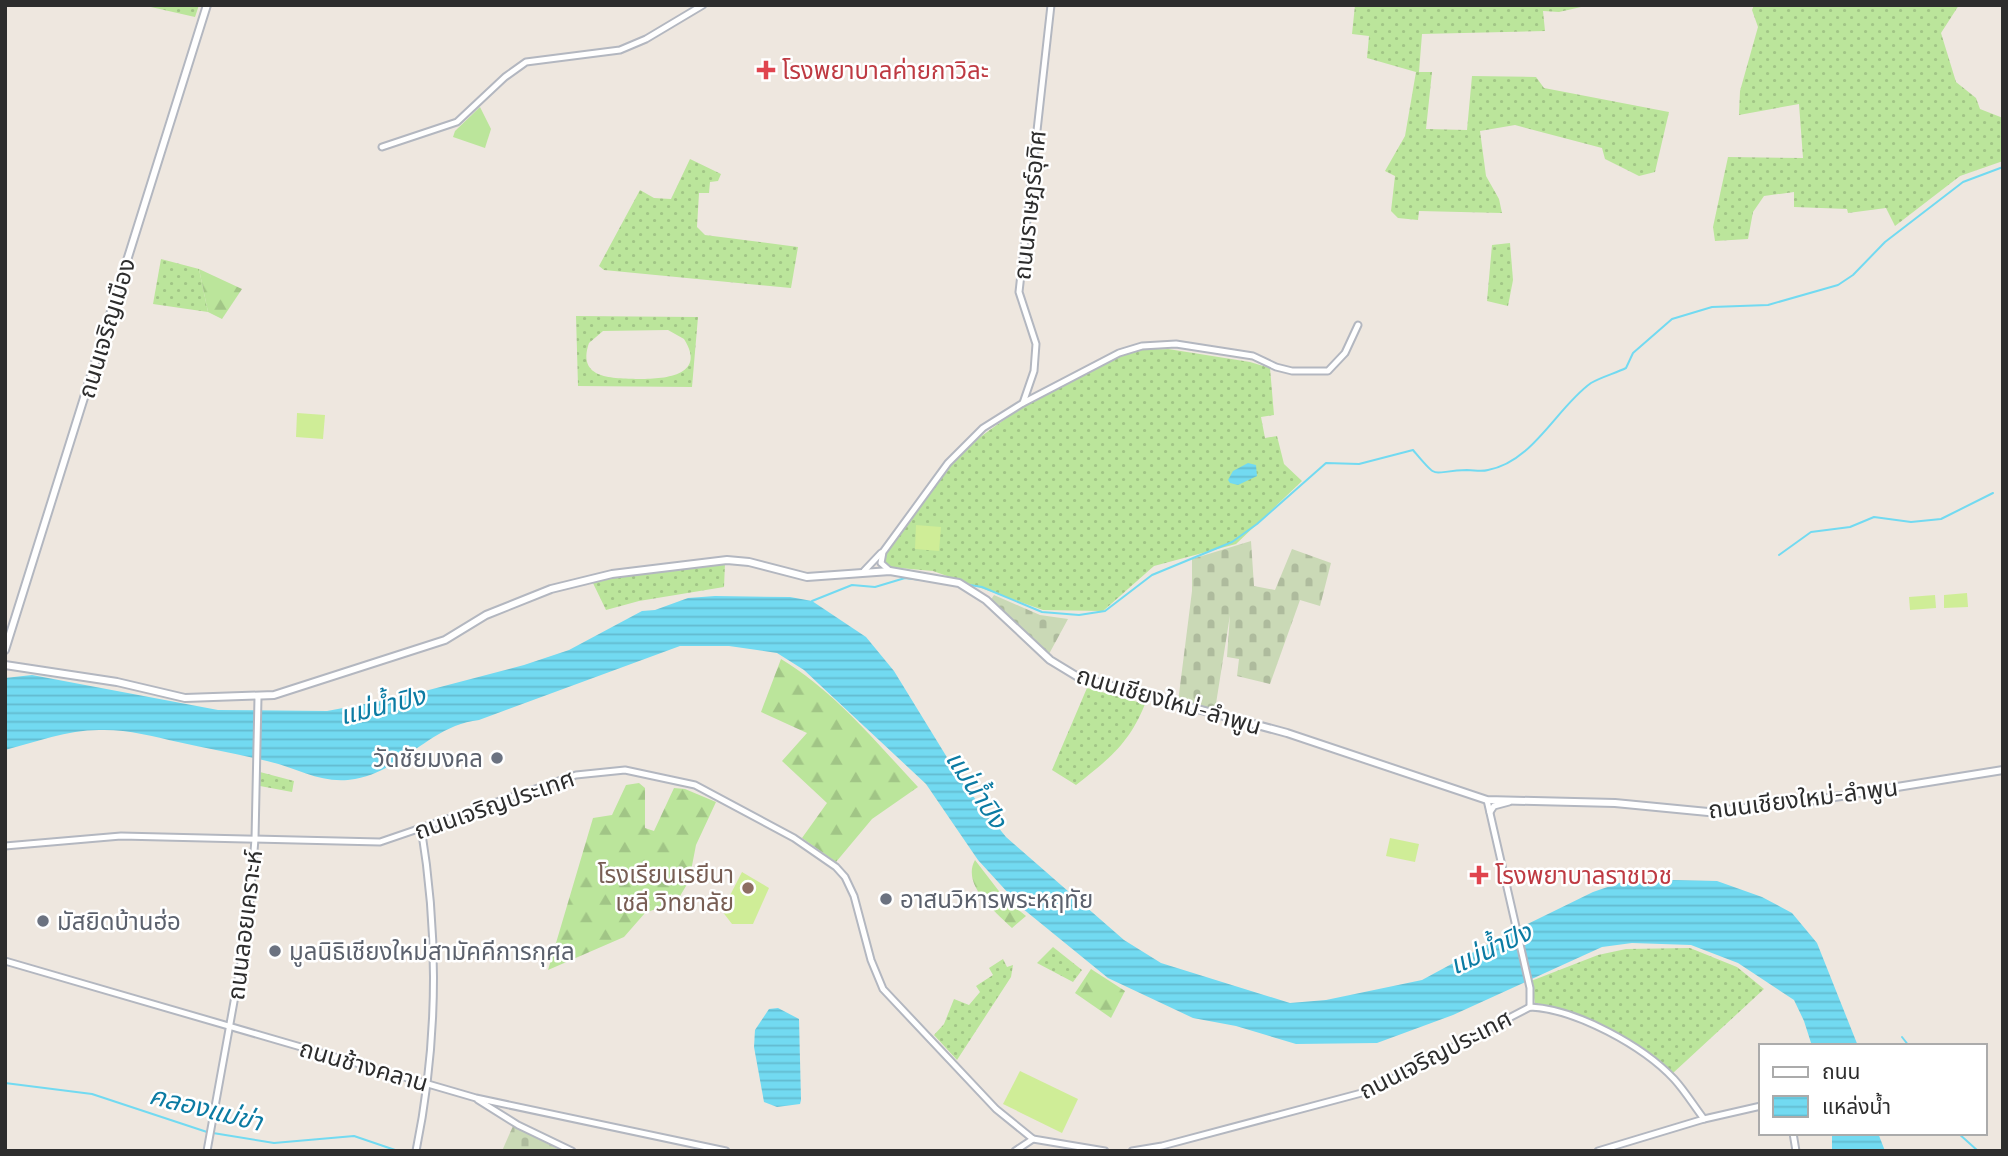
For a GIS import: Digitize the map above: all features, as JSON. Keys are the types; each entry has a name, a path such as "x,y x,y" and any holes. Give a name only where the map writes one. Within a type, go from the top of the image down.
{"main road":[{"name":"ถนนเจริญเมือง","path":"5,650 207,5"},
{"name":"ถนนเชียงใหม่-ลำพูน","path":"5,665 117,682 185,698 258,699 290,692 390,656 433,644 486,615 551,589 612,574 727,560 749,562 807,577 890,571 959,583 969,588 1051,660 1078,677 1287,733 1487,800 1615,803 1708,812 1816,800 2003,770"}],"street":[{"path":"382,148 457,122 505,76 526,62 620,50 646,40 703,5"},
{"name":"ถนนราษฎร์อุทิศ","path":"1023,403 1034,371 1036,344 1019,292 1051,5"},
{"path":"864,571 883,552 948,463 982,428 1023,403 1119,354 1151,345 1175,344 1253,356 1276,368 1292,371 1332,370 1358,325"},
{"path":"883,552 881,563 890,571"},
{"name":"ถนนลอยเคราะห์","path":"207,1151 248,924 255,839 258,699"},
{"name":"ถนนเจริญประเทศ","path":"5,846 121,836 355,844 387,841 558,779 597,771 640,771 704,788 794,838 836,867 850,887 871,960 893,1002 996,1109 1033,1139 1105,1151"},
{"path":"1478,797 1490,813"},
{"path":"1487,800 1530,988 1530,1007"},
{"path":"1490,813 1494,806 1509,802"},
{"path":"416,1150 428,1084 435,948 421,827"},
{"path":"404,834 423,839"},
{"name":"ถนนช้างคลาน","path":"5,961 476,1098 726,1151"},
{"name":"ถนนเจริญประเทศ","path":"1132,1151 1162,1146 1369,1091 1530,1007 1556,1010 1578,1018 1643,1054 1674,1079 1704,1119"},
{"path":"476,1098 518,1125 572,1151"},
{"path":"1598,1151 1704,1119 1759,1106"},
{"path":"1014,1151 1033,1139"}],"green space":[{"path":"142,5 199,5 195,17"},
{"path":"1355,5 1590,5 1559,12 1543,11 1545,31 1422,34 1419,72 1432,72 1426,129 1467,130 1472,76 1536,77 1544,88 1669,112 1655,172 1639,176 1605,159 1602,148 1515,125 1480,131 1486,176 1499,199 1502,213 1419,211 1418,220 1398,218 1391,211 1395,176 1385,171 1405,136 1416,72 1367,58 1369,36 1352,34"},
{"path":"1754,5 1959,5 1941,33 1956,82 1976,98 1980,109 2003,118 2003,161 1960,176 1895,226 1886,208 1848,213 1847,209 1794,207 1794,192 1764,196 1753,212 1748,239 1715,241 1713,227 1728,157 1803,158 1799,104 1739,115 1740,91 1758,27 1752,10"},
{"path":"480,107 491,129 485,148 453,137 455,131"},
{"path":"690,159 721,174 718,181 710,182 709,193 699,193 697,227 705,235 798,247 791,288 604,270 599,266 640,190 654,198 671,199"},
{"path":"1510,243 1513,280 1508,306 1487,301 1492,245"},
{"path":"161,259 199,269 208,312 153,304"},
{"path":"199,269 242,289 222,319 208,312"},
{"path":"576,316 698,317 692,387 578,386","holes":["668,330 684,339 690,352 690,361 686,368 679,373 659,378 609,377 592,370 586,355 589,343 603,331"]},
{"path":"1147,349 1168,349 1250,362 1270,368 1274,415 1261,417 1265,438 1277,436 1284,464 1302,481 1236,544 1154,566 1103,611 1043,610 933,571 889,567 885,564 886,552 893,540 941,475 989,430 1068,381 1119,357"},
{"path":"297,413 325,415 323,439 296,437"},
{"path":"916,525 941,527 939,551 915,549"},
{"path":"1251,541 1254,586 1275,590 1292,549 1331,563 1320,606 1300,600 1270,684 1237,676 1239,659 1227,657 1230,615 1215,710 1178,702 1192,591 1192,559"},
{"path":"725,563 724,587 639,601 606,610 592,581"},
{"path":"1967,593 1968,607 1944,608 1944,595"},
{"path":"994,595 1040,615 1068,619 1049,654 990,601"},
{"path":"1935,595 1936,608 1910,610 1909,597"},
{"path":"781,659 837,702 918,787 872,819 836,862 802,838 827,803 782,761 807,733 761,712"},
{"path":"1087,688 1145,704 1132,730 1117,750 1076,785 1052,770"},
{"path":"260,772 294,781 292,792 260,786"},
{"path":"639,783 645,788 645,828 654,831 674,788 685,789 716,802 696,845 689,881 677,901 645,913 624,937 548,970 593,818 612,815 626,785"},
{"path":"1390,838 1419,844 1415,862 1386,856"},
{"path":"975,860 1005,899 1026,916 1012,928 976,888 972,869"},
{"path":"742,872 769,888 753,924 732,924 722,911"},
{"path":"1053,947 1082,970 1073,982 1037,963"},
{"path":"1690,948 1737,967 1764,989 1673,1073 1625,1039 1591,1020 1535,1003 1531,981 1598,955 1626,949"},
{"path":"1003,959 1007,967 1013,965 1011,977 957,1060 934,1035 944,1024 954,999 969,1005 980,992 976,986 993,975 989,968"},
{"path":"1091,969 1125,991 1111,1018 1075,993"},
{"path":"1020,1071 1078,1099 1062,1133 1003,1104"},
{"path":"513,1126 560,1150 502,1151"}],"water":[{"path":"1248,463 1256,465 1257,476 1238,485 1230,483 1228,480 1233,471"},
{"name":"แม่น้ำปิง","path":"790,597 812,601 866,637 894,671 964,785 1006,837 1124,940 1161,963 1290,1003 1326,1000 1422,980 1593,892 1631,879 1717,881 1762,897 1792,913 1817,943 1857,1044 1811,1044 1794,1000 1738,963 1691,945 1632,943 1602,947 1453,1015 1377,1043 1296,1044 1236,1026 1193,1018 1108,978 1022,908 978,860 926,784 804,670 777,653 729,646 680,646 446,730 388,767 355,779 321,778 267,761 119,731 75,732 5,750 5,678 32,675 218,710 327,711 402,697 524,665 569,650 642,611 655,610 688,598"},
{"path":"778,1008 799,1019 801,1100 800,1104 777,1107 764,1102 754,1047 755,1030 769,1009"},
{"path":"1832,1135 1879,1135 1885,1151 1832,1151"}],"waterway":[{"path":"964,584 982,587 1042,612 1079,615 1105,611 1152,575 1232,542 1257,524 1326,463 1359,464 1413,450 1427,467 1436,472 1485,471 1504,465 1531,445 1591,383 1626,368 1633,353 1672,319 1712,307 1768,305 1838,285 1853,275 1885,242 1963,182 2003,167"},
{"path":"1779,555 1811,532 1850,527 1874,517 1911,522 1941,519 1993,493"},
{"path":"812,601 852,585 875,587 905,578 922,580"},
{"path":"1902,1037 1907,1044"},
{"name":"คลองแม่ข่า","path":"5,1083 92,1094 207,1132"},
{"name":"คลองแม่ข่า","path":"213,1133 274,1143 354,1136 398,1151"},
{"path":"1960,1135 1978,1151"}],"place":[{"name":"โรงพยาบาลค่ายกาวิละ","path":"766,70"},
{"name":"วัดชัยมงคล","path":"497,758"},
{"name":"โรงพยาบาลราชเวช","path":"1479,875"},
{"name":"โรงเรียนเรยีนา เชลี วิทยาลัย","path":"748,888"},
{"name":"อาสนวิหารพระหฤทัย","path":"886,899"},
{"name":"มัสยิดบ้านฮ่อ","path":"43,921"},
{"name":"มูลนิธิเชียงใหม่สามัคคีการกุศล","path":"275,951"}]}
